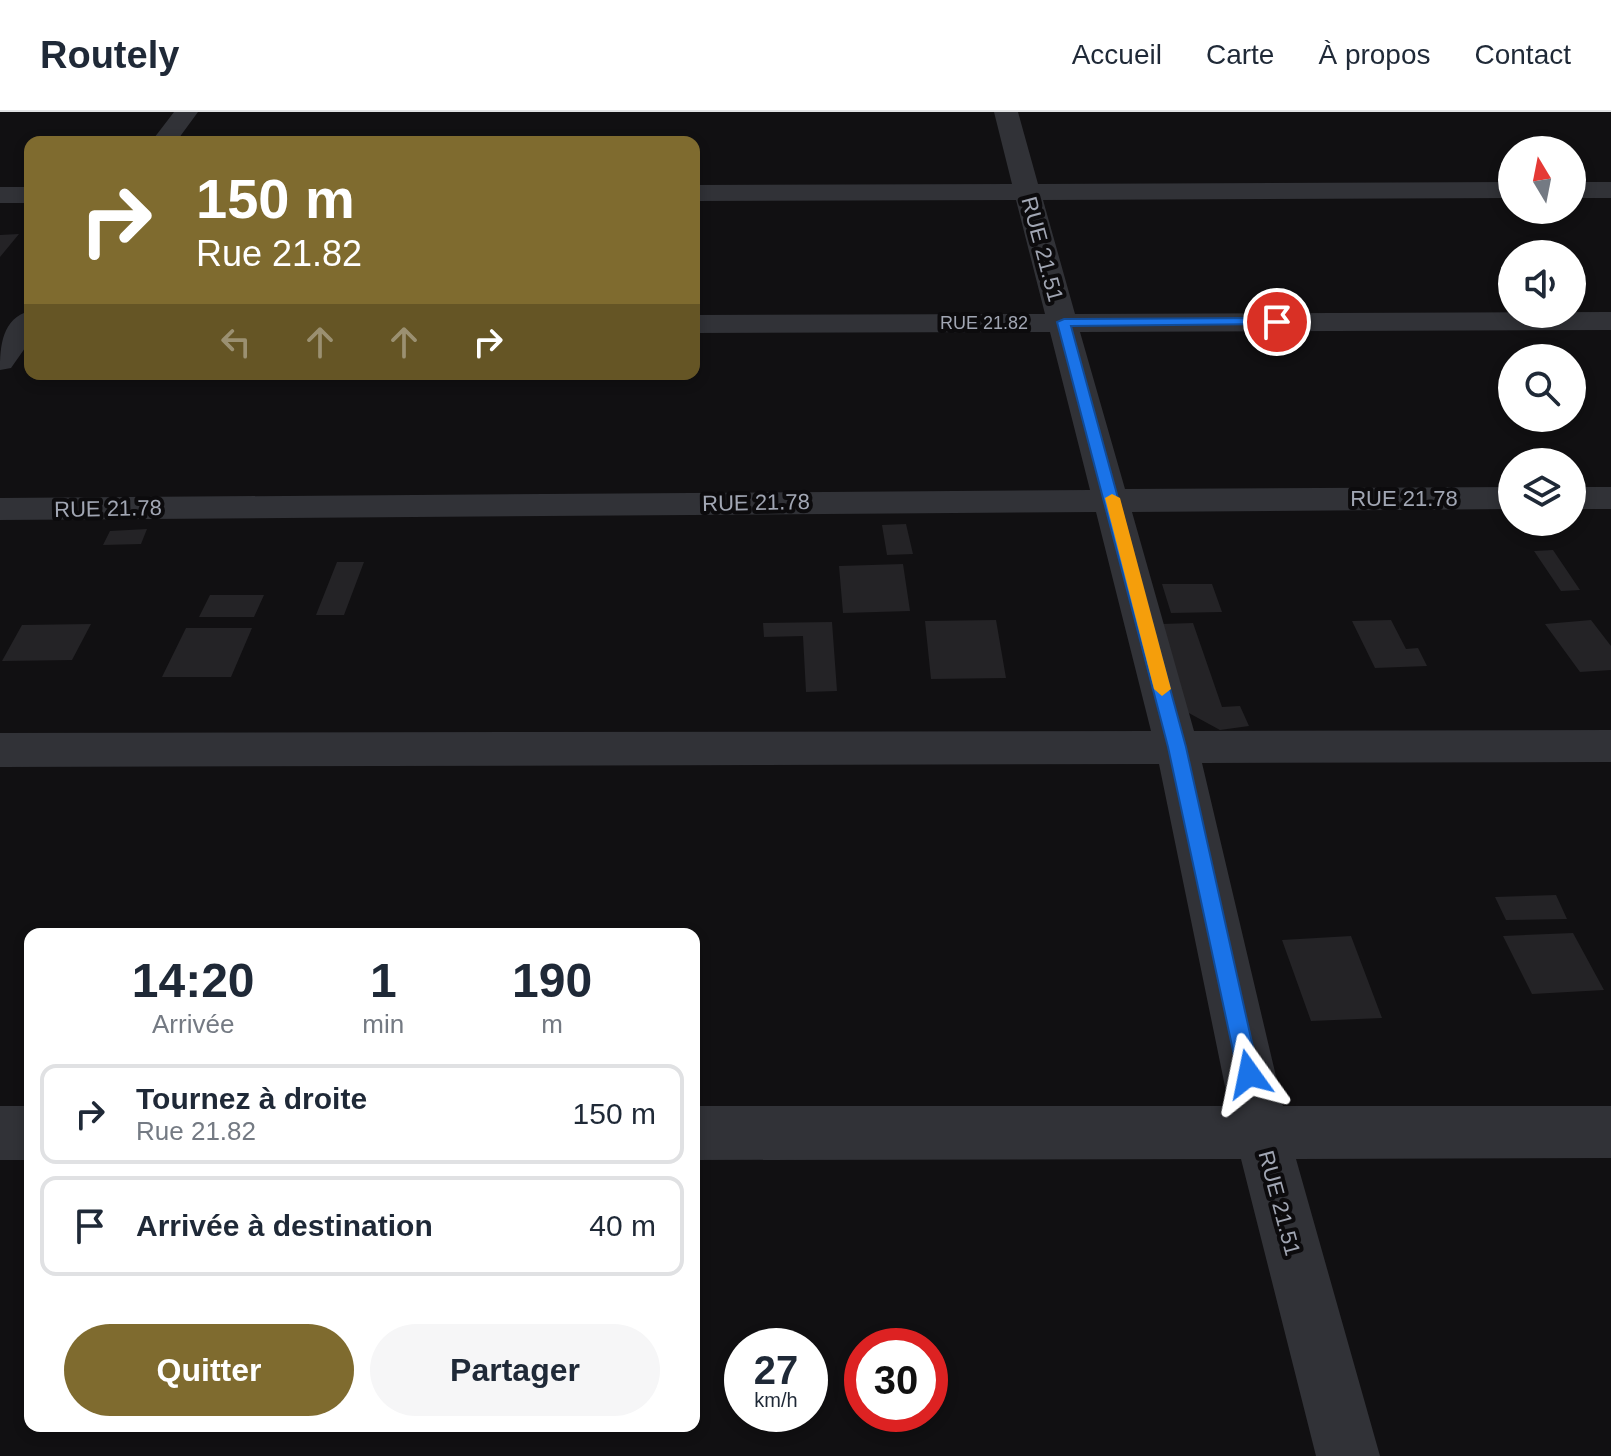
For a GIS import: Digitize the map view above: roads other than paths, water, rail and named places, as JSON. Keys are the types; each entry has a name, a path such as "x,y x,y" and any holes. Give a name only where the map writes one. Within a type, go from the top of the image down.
{"street":[{"path":"168,136 186,112"},
{"name":"RUE 21.51","path":"1006,112 1177,747 1262,1133 1348,1456"},
{"path":"700,193 1498,190"},
{"path":"1586,190 1611,190"},
{"path":"0,195 24,195"},
{"name":"RUE 21.82","path":"700,324 1611,321"},
{"path":"0,361 21,326"},
{"name":"RUE 21.78","path":"0,509 1498,498"},
{"path":"1586,498 1611,498"},
{"path":"0,750 1611,746"},
{"path":"700,1133 1611,1132"},
{"path":"0,1133 24,1133"}]}
